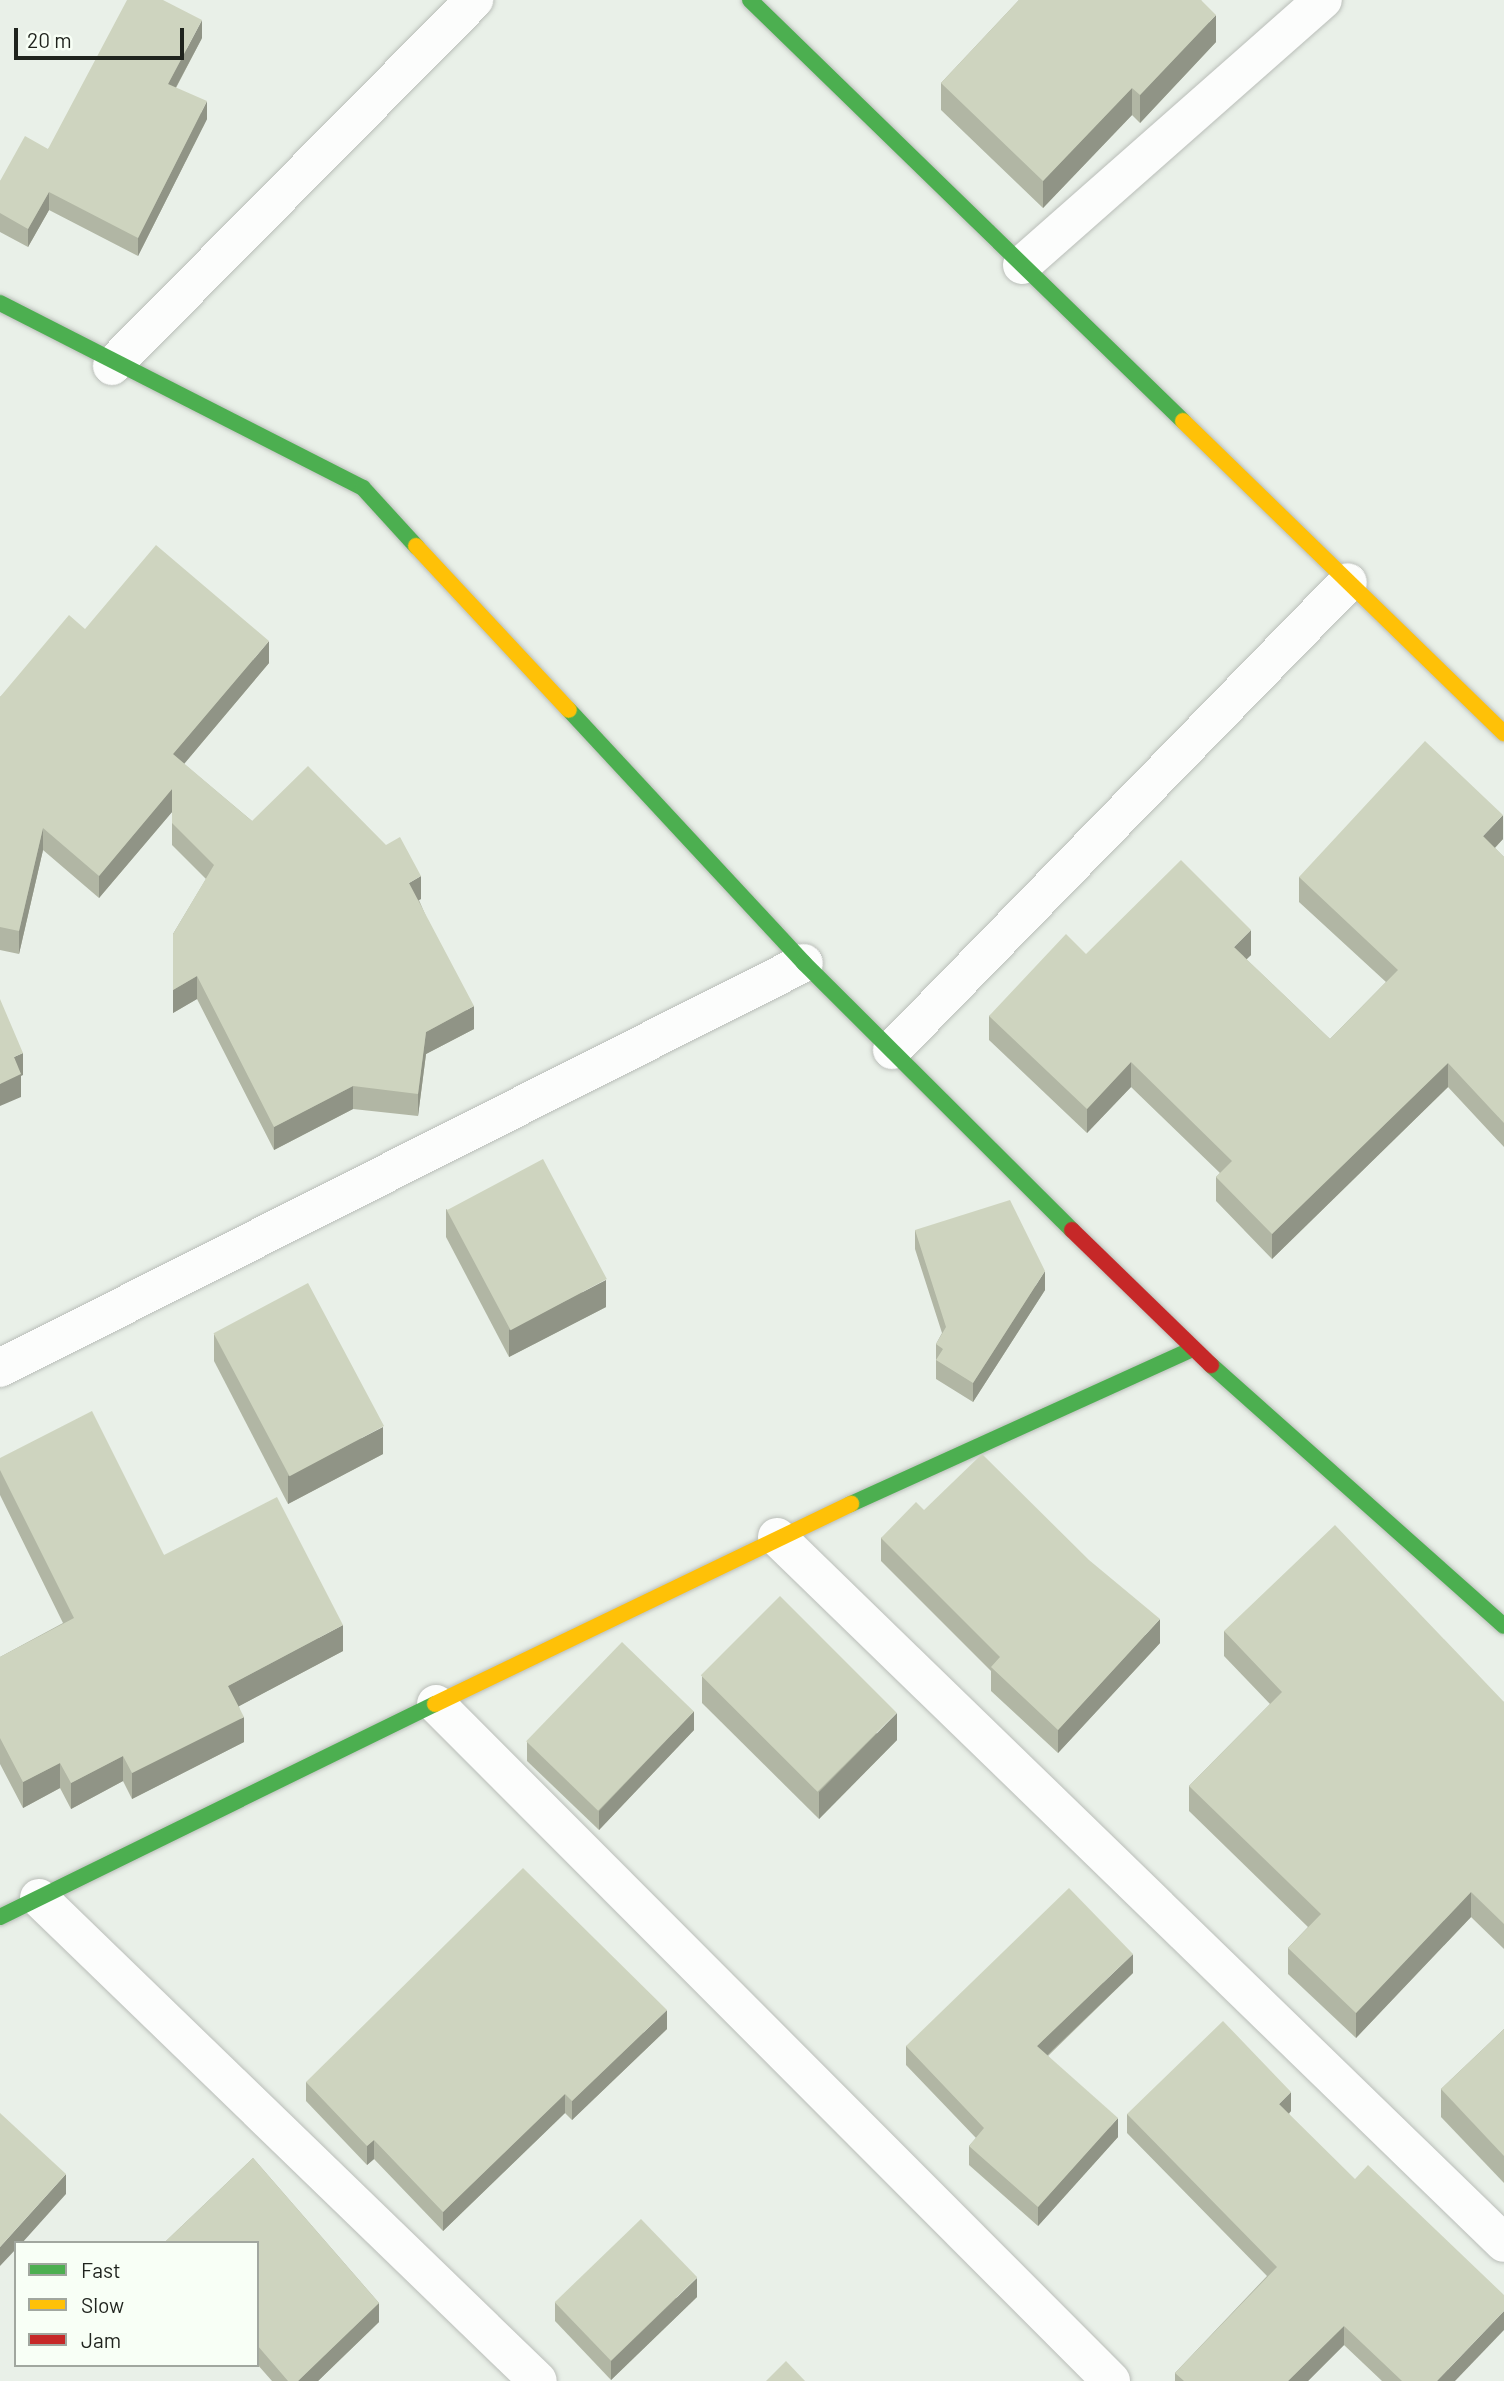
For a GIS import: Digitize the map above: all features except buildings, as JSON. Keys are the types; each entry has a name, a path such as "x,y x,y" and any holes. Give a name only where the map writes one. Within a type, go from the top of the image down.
{"street":[{"path":"113,366 474,0"},
{"path":"750,0 1504,733"},
{"path":"1022,265 1323,0"},
{"path":"0,303 113,366 363,488 804,963 1192,1349 1504,1626"},
{"path":"892,1050 1348,582"},
{"path":"0,1368 804,963"},
{"path":"0,1917 777,1537 1192,1349"},
{"path":"777,1537 1504,2243"},
{"path":"436,1703 1111,2381"},
{"path":"39,1898 538,2381"}],"traffic: fast":[{"path":"750,0 1183,421"},
{"path":"0,303 363,488 416,546"},
{"path":"569,710 804,963 1072,1230"},
{"path":"851,1504 1192,1349"},
{"path":"1211,1365 1504,1626"},
{"path":"0,1917 435,1704"}],"traffic: slow":[{"path":"1183,421 1504,733"},
{"path":"416,546 569,710"},
{"path":"435,1704 851,1504"}],"traffic: jam":[{"path":"1072,1230 1211,1365"}]}
